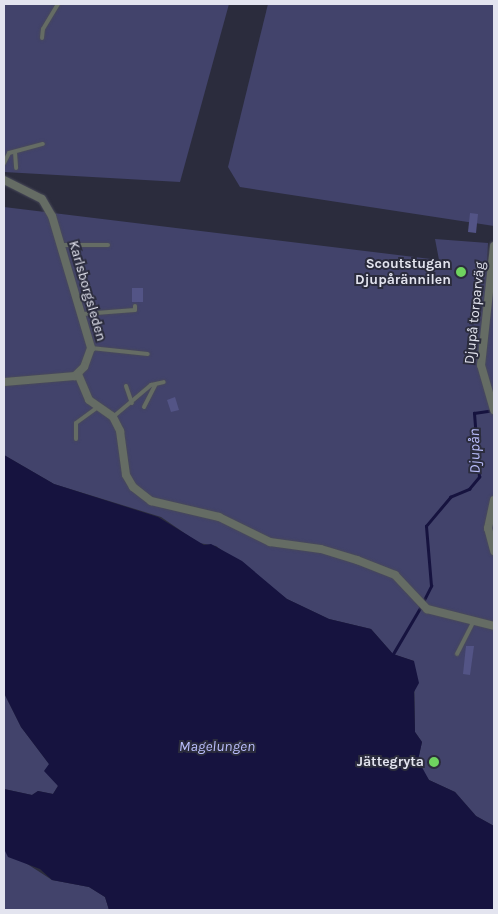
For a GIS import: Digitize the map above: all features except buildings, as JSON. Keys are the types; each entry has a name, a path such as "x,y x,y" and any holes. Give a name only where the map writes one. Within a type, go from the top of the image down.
{"street":[{"name":"Karlsborgsleden","path":"4,180 42,199 62,245 91,348 78,374"},
{"name":"Djupå torparväg","path":"494,246 481,365 494,410"},
{"path":"4,382 78,374 97,408 113,417 120,431 126,475 132,487 151,501 219,517 270,542 321,549 358,560 395,575 427,609 494,626"},
{"path":"494,500 488,528 494,551"}],"lane":[{"path":"42,38 43,29 58,4"},
{"path":"4,163 9,153 43,144"},
{"path":"15,152 16,168"},
{"path":"62,245 108,245"},
{"path":"82,314 135,308 135,317"},
{"path":"91,348 148,354"},
{"path":"113,417 155,385 164,382"},
{"path":"144,406 155,385"},
{"path":"126,386 132,403"},
{"path":"76,439 76,423 97,408"},
{"path":"458,654 475,620"}],"shaded area":[{"path":"4,4 229,4 180,182 4,172"},
{"path":"268,4 494,4 494,226 240,187 228,167"},
{"path":"4,207 439,260 435,239 488,243 487,266 494,267 494,826 476,816 455,792 429,780 422,770 418,760 422,742 415,732 414,661 393,654 371,629 329,619 287,599 216,546 199,543 161,517 54,484 4,455"},
{"path":"4,693 21,727 49,764 58,786 53,794 38,791 32,795 4,789"},
{"path":"4,849 52,880 89,887 105,897 109,910 4,910"}],"water":[{"name":"Magelungen","path":"4,455 54,484 158,517 204,545 211,544 242,561 287,599 329,619 371,629 393,654 414,661 419,683 414,692 415,732 422,742 418,760 429,780 455,792 476,816 494,826 494,910 109,910 105,897 89,887 52,880 40,869 8,857 4,849 4,789 32,795 38,791 53,794 58,786 44,771 49,764 21,727 4,693"}],"waterway":[{"name":"Djupån","path":"424,600 431,586 426,526 450,497 469,489 479,477 474,413 489,411"},
{"name":"Djupån","path":"393,654 420,608"}],"place":[{"name":"Scoutstugan Djupårännilen","path":"461,272"},
{"name":"Jättegryta","path":"434,762"}]}
